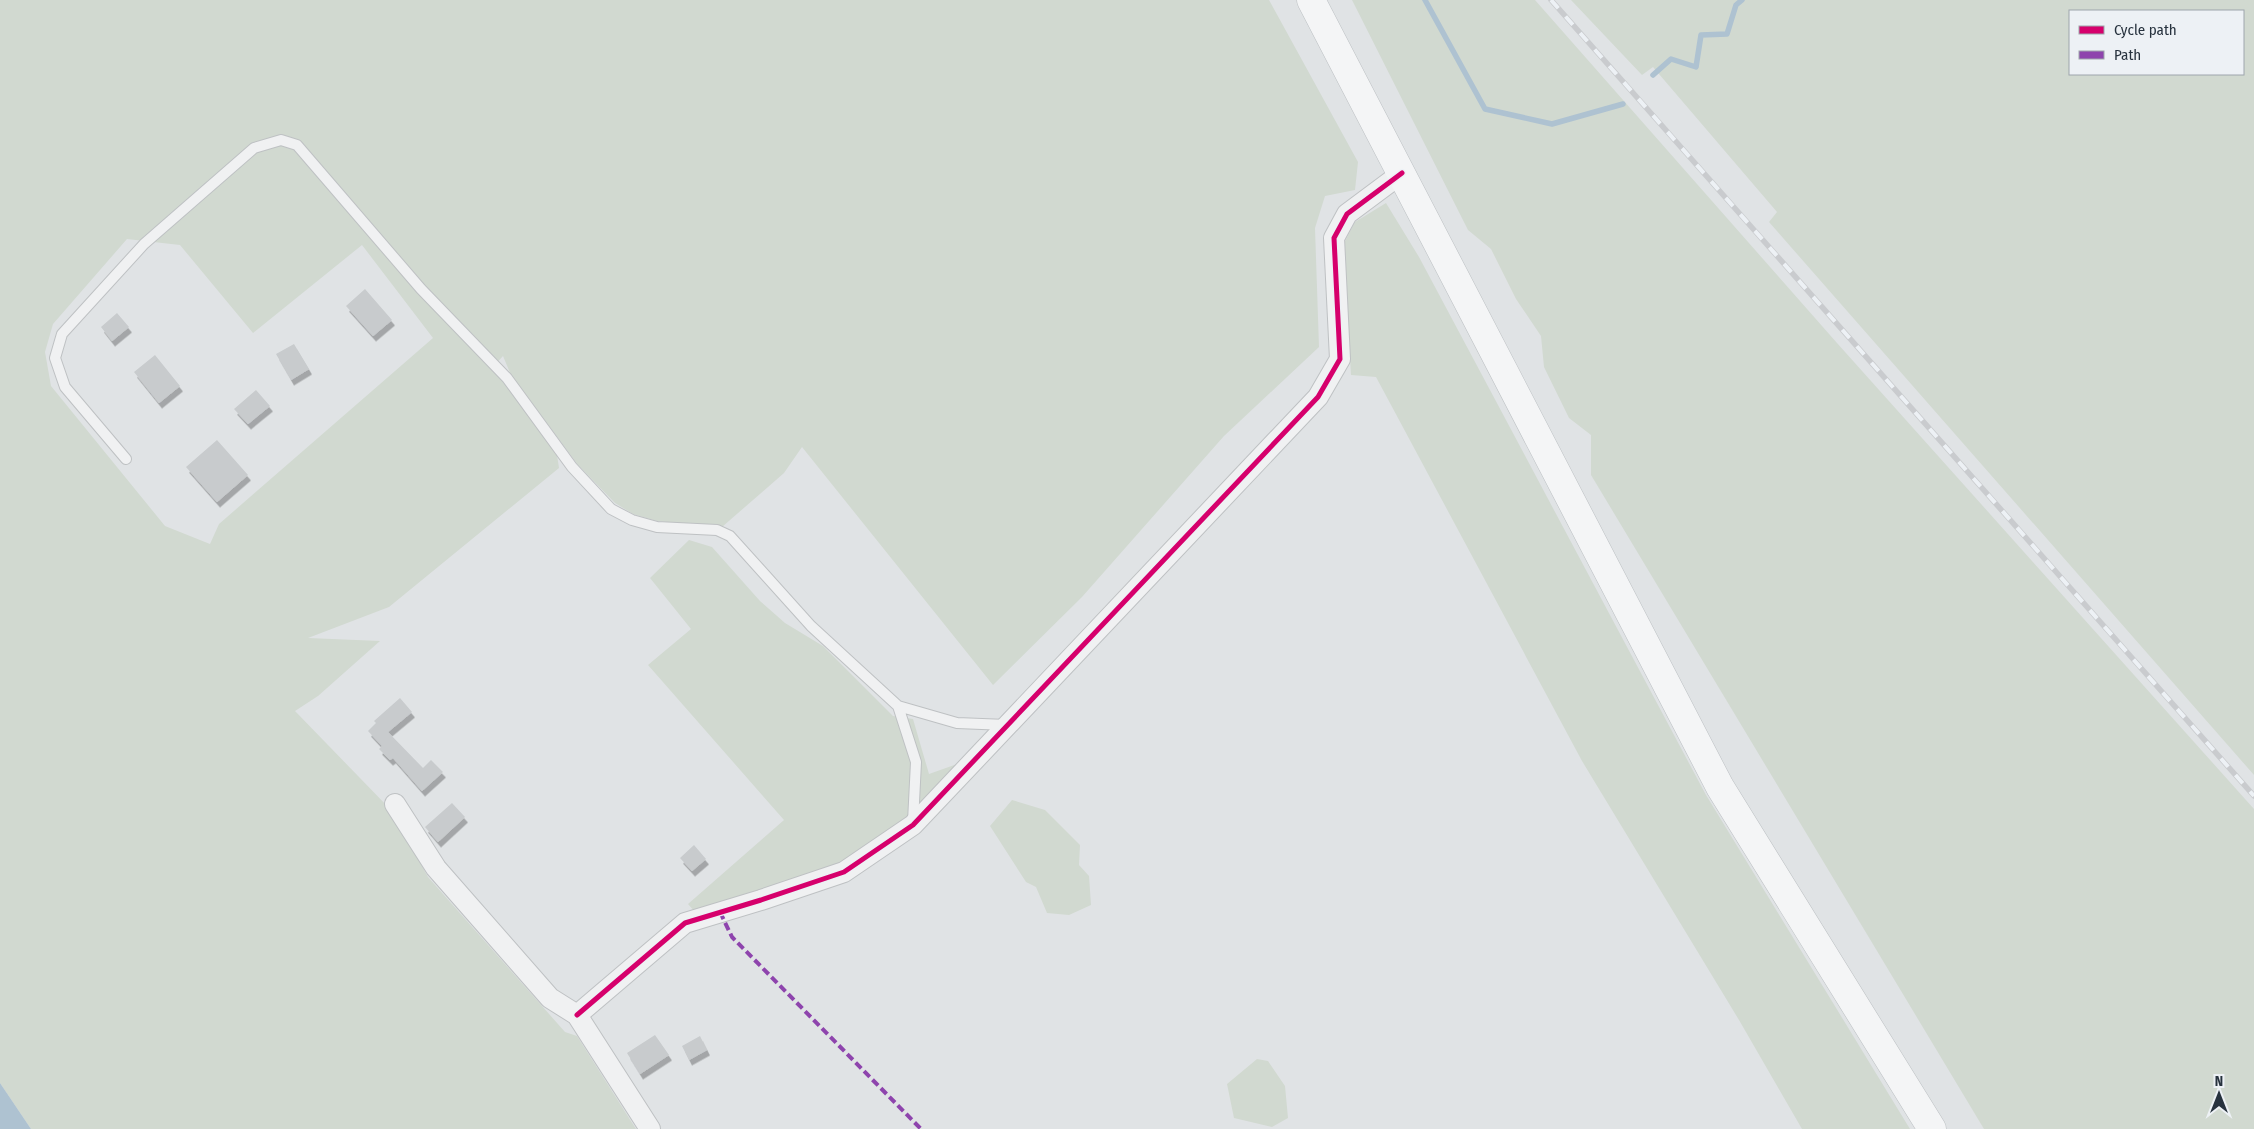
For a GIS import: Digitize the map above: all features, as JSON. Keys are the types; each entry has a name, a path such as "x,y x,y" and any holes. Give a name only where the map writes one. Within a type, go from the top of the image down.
{"main road":[{"path":"1311,0 1720,787 1932,1129"}],"street":[{"path":"577,1016 685,922 761,900 844,872 913,825 1318,397 1340,359 1334,238 1347,214 1402,173"},
{"path":"395,804 436,868 550,998 577,1016 650,1129"}],"lane":[{"path":"126,459 66,387 55,358 62,334 144,244 254,148 281,140 297,145 421,289 507,378 572,467 611,509 632,520 656,527 717,530 730,536 811,626 898,706 957,724 1009,725"},
{"path":"898,706 916,762 913,825"}],"shaded area":[{"path":"0,0 1269,0 1358,162 1355,190 1325,196 1315,228 1319,347 1224,436 1082,597 993,685 802,447 784,473 722,527 657,521 633,514 615,503 578,465 511,375 503,356 492,368 504,381 557,455 559,468 389,607 308,638 380,641 318,696 295,711 391,810 428,877 565,1032 577,1036 636,1129 31,1129 0,1083","holes":["127,239 180,245 253,333 362,245 433,338 219,524 210,544 165,526 51,386 45,352 53,324"]},
{"path":"1352,0 1535,0 1837,343 2254,809 2254,1129 1984,1129 1591,475 1591,435 1569,418 1544,367 1541,336 1516,299 1491,249 1468,230"},
{"path":"1571,0 2254,0 2254,775 1769,222 1777,212 1653,67 1642,75"},
{"path":"1386,203 1419,257 1706,795 1910,1129 1802,1129 1739,1020 1582,761 1376,377 1351,375 1343,245 1355,222"},
{"path":"689,540 712,547 760,601 785,623 823,646 893,716 913,719 929,774 960,763 898,827 842,865 695,912 688,904 784,820 648,665 691,629 650,578"},
{"path":"1012,800 1045,810 1080,845 1079,865 1089,876 1091,905 1069,915 1047,913 1036,887 1026,882 990,826"},
{"path":"1257,1059 1268,1061 1285,1086 1288,1118 1272,1127 1234,1118 1227,1084"}],"water":[{"path":"0,1083 31,1129 0,1129"}],"building":[{"path":"365,289 392,320 373,336 346,306"},
{"path":"117,313 129,327 112,341 101,327"},
{"path":"294,344 309,369 291,380 276,354"},
{"path":"155,355 180,386 159,403 134,372"},
{"path":"256,390 270,406 248,424 234,409"},
{"path":"217,440 248,475 217,502 186,467"},
{"path":"400,698 412,712 388,732 423,768 431,760 443,772 422,791 393,758 390,760 379,749 382,746 368,731 376,723 374,721"},
{"path":"452,803 465,817 438,842 425,827"},
{"path":"694,845 706,859 692,871 680,858"},
{"path":"655,1035 669,1055 640,1074 627,1053"},
{"path":"700,1036 707,1050 689,1060 682,1046"}],"waterway":[{"path":"1425,0 1485,109 1552,124 1623,104"},
{"path":"1653,75 1671,59 1696,67 1701,35 1727,34 1736,5 1742,0"}],"railway":[{"path":"1551,0 2254,796"}],"marked path":[{"path":"720,912 732,937 921,1129"}],"cycle path":[{"path":"577,1015 685,923 844,872 913,825 1318,397 1340,359 1334,238 1347,214 1402,173"}]}
